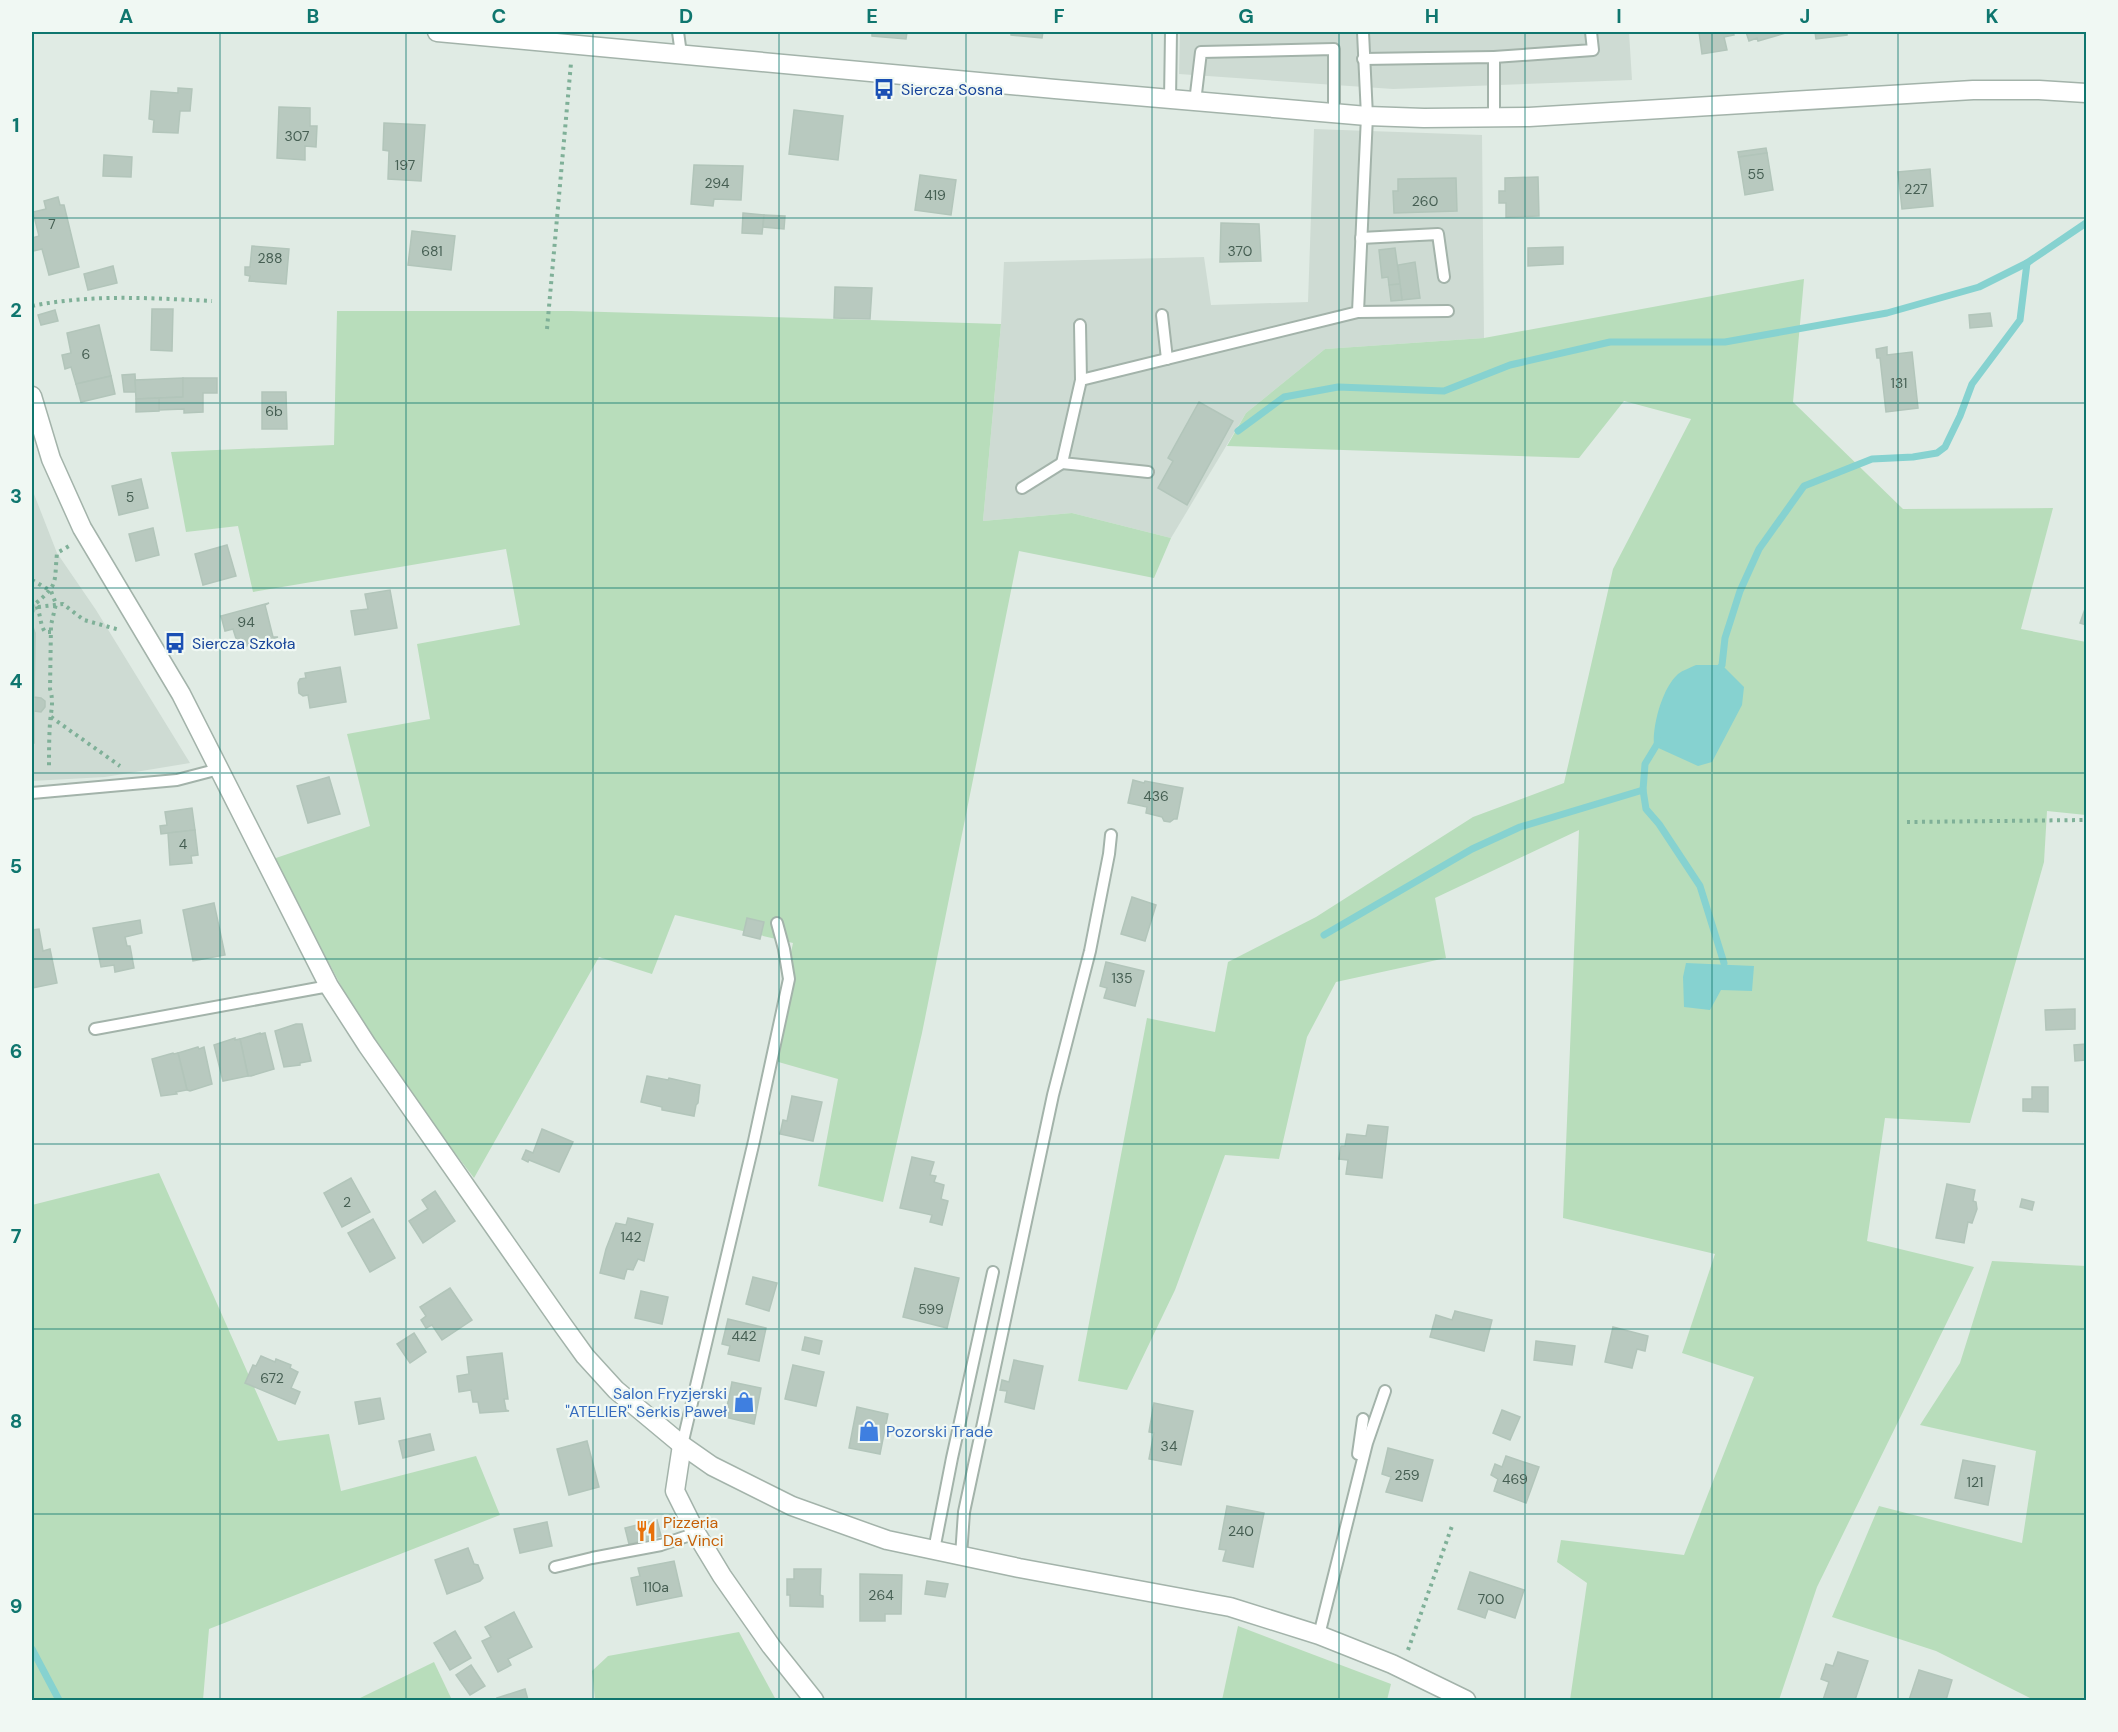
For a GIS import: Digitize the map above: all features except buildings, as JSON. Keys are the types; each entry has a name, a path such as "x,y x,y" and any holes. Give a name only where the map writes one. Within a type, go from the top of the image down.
{"street":[{"path":"437,32 526,36 572,45 1367,116 1494,117 1973,90 2086,93"},
{"path":"32,396 51,459 82,528 176,685 329,986 367,1045 585,1356 616,1390 682,1445 712,1466 792,1506 887,1540 1230,1607 1318,1635 1401,1668 1466,1701"},
{"path":"682,1445 675,1491 696,1533 722,1576 771,1646 814,1701"}],"lane":[{"path":"678,32 681,54"},
{"path":"1170,99 1171,32"},
{"path":"1358,312 1367,116 1362,32"},
{"path":"1363,59 1494,57 1593,50 1591,32"},
{"path":"1195,102 1202,52 1334,49 1334,114"},
{"path":"1494,57 1494,117"},
{"path":"1362,238 1438,234 1444,277"},
{"path":"1081,380 1358,312 1448,311"},
{"path":"1162,315 1167,359"},
{"path":"1062,463 1081,380 1080,325"},
{"path":"1022,488 1062,463 1149,472"},
{"path":"32,794 177,780 219,770"},
{"path":"961,1556 964,1512 1053,1095 1090,951 1111,835"},
{"path":"682,1445 754,1141 789,979 777,923"},
{"path":"95,1029 329,986"},
{"path":"934,1550 993,1272"},
{"path":"1318,1635 1367,1443 1385,1391"},
{"path":"1353,1499 1363,1419"},
{"path":"555,1567 592,1557 662,1545 696,1533"}],"path":[{"path":"547,329 572,45"},
{"path":"32,306 66,299 139,297 212,300"},
{"path":"51,632 45,632 38,607 34,604 51,591 54,585 57,553 72,544"},
{"path":"32,580 51,591 56,604 51,632 50,689 53,698 49,769"},
{"path":"38,607 63,604 84,620 117,630"},
{"path":"51,717 120,766"},
{"path":"1907,822 2086,819"},
{"path":"1401,1668 1452,1526"}],"shaded area":[{"path":"1180,32 1629,32 1632,80 1393,89 1179,74"},
{"path":"1314,129 1482,135 1484,338 1325,349 1246,413 1171,538 1072,513 983,521 1001,324 1004,262 1204,257 1211,305 1308,302"},
{"path":"32,489 57,553 96,610 190,763 105,777 32,781"}],"green space":[{"path":"1804,279 1793,402 1903,509 2053,508 2021,629 2086,642 2086,815 2047,811 2044,862 1970,1123 1885,1118 1867,1241 1974,1267 1817,1587 1779,1700 1570,1700 1587,1583 1557,1562 1561,1540 1684,1555 1754,1377 1682,1353 1715,1254 1563,1218 1579,830 1435,898 1446,958 1336,982 1307,1037 1279,1159 1225,1155 1175,1290 1127,1390 1078,1381 1147,1018 1215,1032 1228,962 1316,917 1473,817 1564,783 1613,569 1691,419 1624,401 1579,458 1227,446 1246,413 1325,349 1484,338"},
{"path":"337,311 571,311 1001,324 983,521 1072,513 1171,538 1154,578 1019,551 922,1033 883,1202 818,1186 838,1079 768,1059 793,943 675,915 652,974 599,957 474,1178 374,1047 273,859 370,826 347,734 430,719 417,644 520,625 506,549 253,592 238,526 186,532 171,452 334,445"},
{"path":"159,1173 278,1441 329,1434 341,1491 476,1456 500,1515 209,1629 203,1700 32,1700 32,1205"},
{"path":"1992,1261 2086,1266 2086,1700 2034,1700 1936,1651 1832,1617 1879,1506 2022,1543 2036,1451 1920,1425 1960,1363"},
{"path":"1238,1626 1391,1684 1387,1700 1222,1700"},
{"path":"739,1632 776,1700 595,1700 592,1671 608,1656"},
{"path":"434,1662 452,1700 356,1700"}],"water":[{"path":"1696,665 1722,665 1744,687 1742,705 1712,762 1698,766 1654,746 1656,719 1667,688 1678,674"},
{"path":"1686,963 1754,966 1752,991 1721,990 1710,1010 1684,1007 1683,977"}],"waterway":[{"path":"1238,431 1284,397 1338,387 1444,391 1510,365 1610,342 1725,342 1887,313 1979,287 2027,263 2086,223"},
{"path":"1716,673 1722,665 1725,638 1740,591 1759,549 1804,486 1872,459 1913,457 1937,453 1945,447 1972,384 2020,320 2027,263"},
{"path":"1659,741 1645,764 1643,790 1646,809 1659,824 1700,886 1724,963"},
{"path":"1324,935 1472,849 1520,827 1643,790"},
{"path":"32,1649 59,1700"}],"place":[{"name":"Siercza Sosna","path":"884,89"},
{"name":"Siercza Szkoła","path":"175,643"},
{"name":"Salon Fryzjerski \"ATELIER\" Serkis Paweł","path":"744,1402"},
{"name":"Pozorski Trade","path":"869,1431"},
{"name":"Pizzeria Da Vinci","path":"646,1531"}]}
